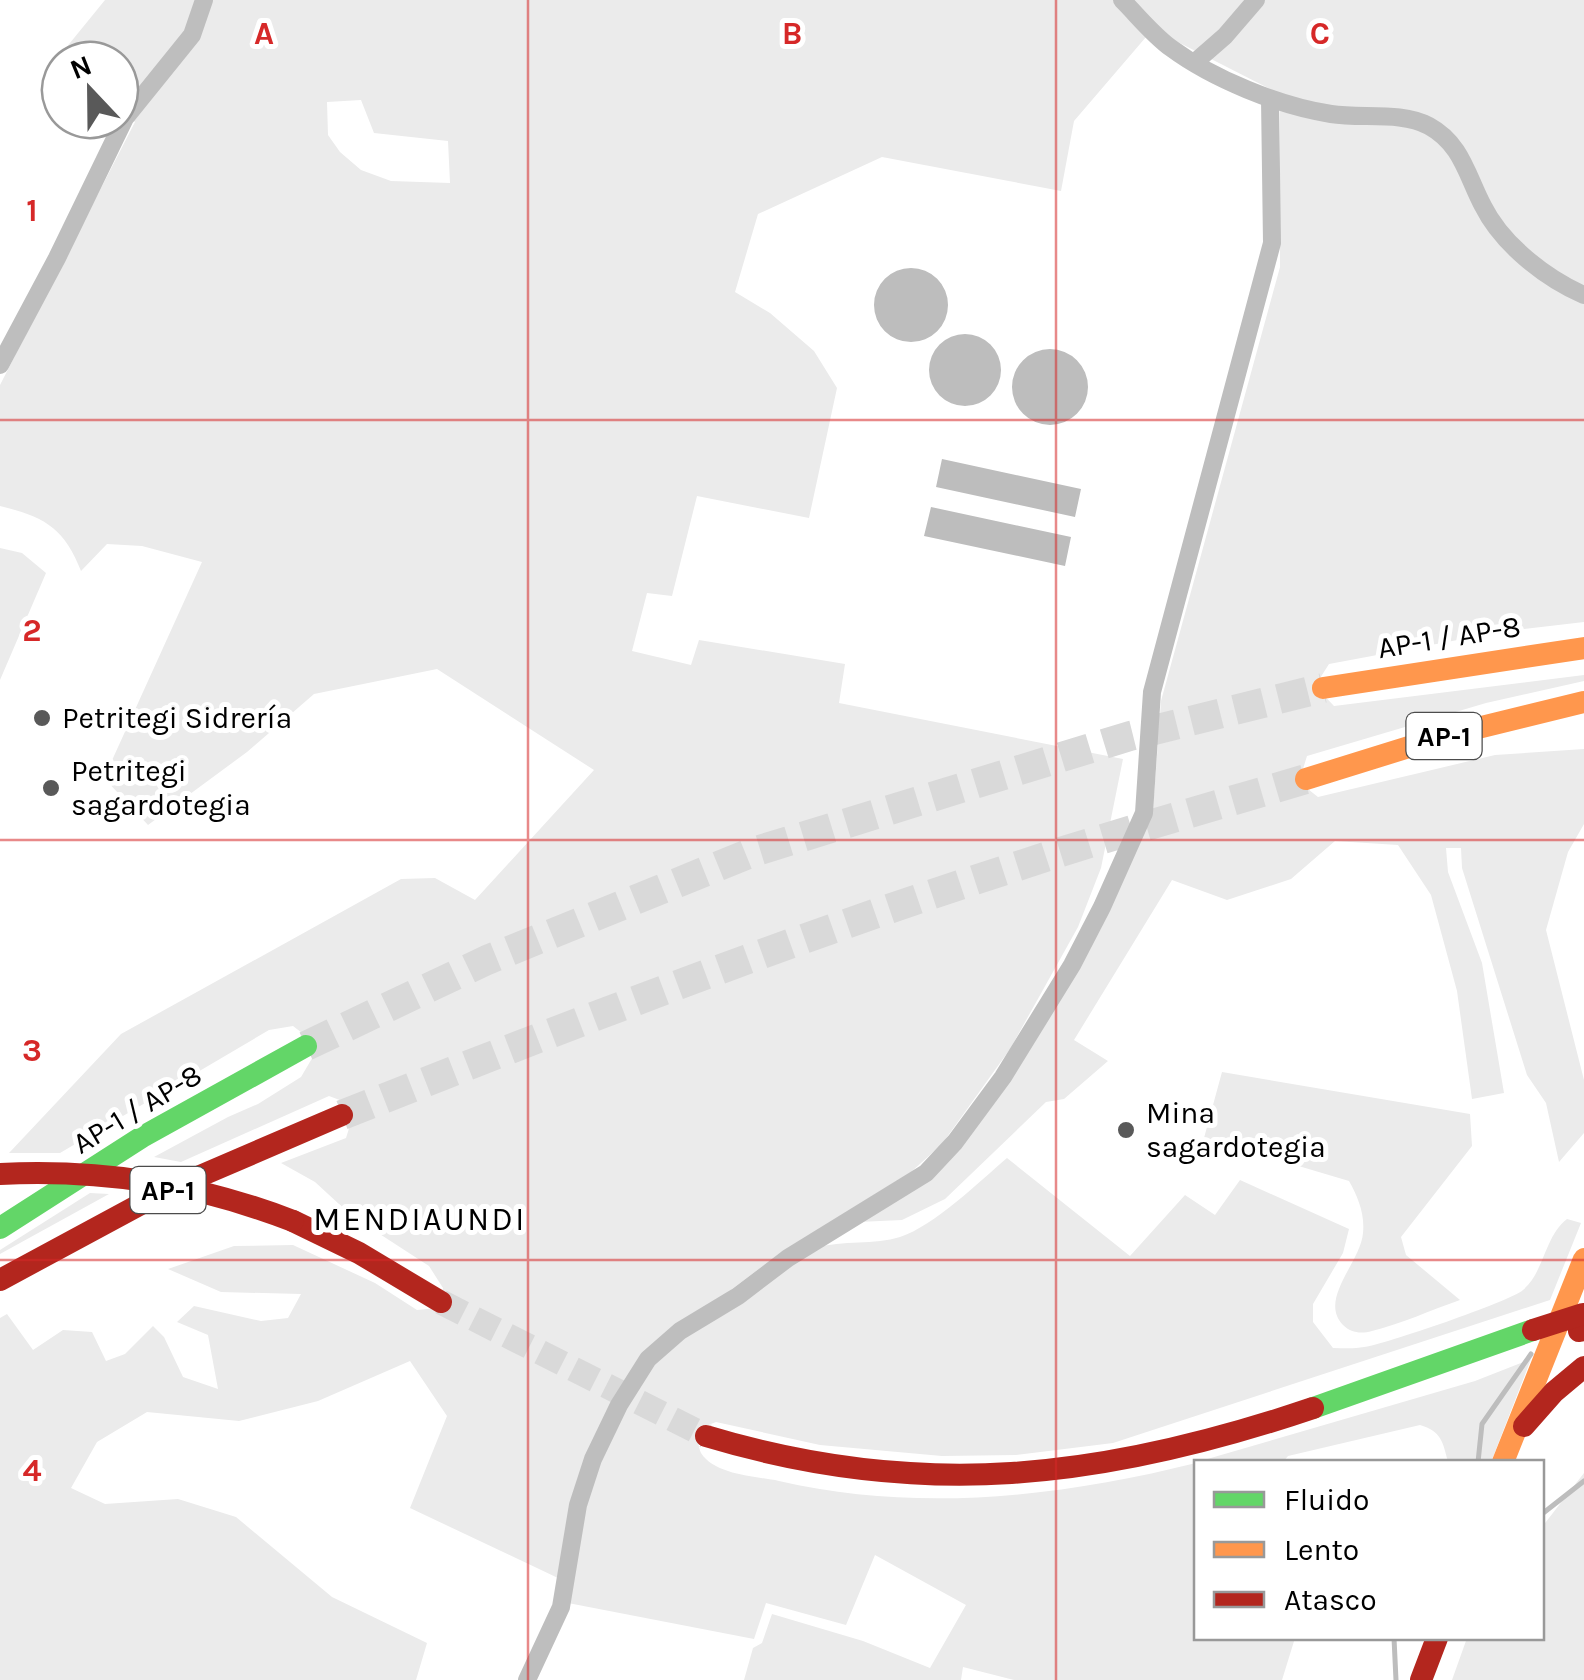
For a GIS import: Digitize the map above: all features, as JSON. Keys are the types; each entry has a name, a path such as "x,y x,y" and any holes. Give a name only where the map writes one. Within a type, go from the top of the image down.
{"main road":[{"name":"AP-1 / AP-8","path":"1324,688 1584,648"},
{"name":"AP-1","path":"1306,779 1441,736 1584,702"},
{"name":"AP-1 / AP-8","path":"0,1228 142,1138 306,1046"},
{"name":"AP-1","path":"0,1280 166,1191 342,1114"},
{"path":"0,1174 49,1170 110,1174 182,1183 238,1198 359,1253 441,1302"},
{"path":"1506,1454 1520,1416 1578,1321 1584,1259"},
{"path":"1506,1454 1542,1404 1558,1355 1584,1300"},
{"path":"706,1436 774,1456 837,1466 922,1474 1041,1472 1164,1452 1422,1370 1558,1355"},
{"path":"1269,1421 1313,1398 1558,1355"},
{"path":"1421,1680 1436,1640"}],"street":[{"path":"0,365 125,118 192,36 204,0"},
{"path":"1122,0 1168,46 1194,63 1270,99 1332,114 1426,124 1450,140 1468,168 1482,205 1514,247 1584,295"},
{"path":"1194,63 1225,36 1256,0"},
{"path":"527,1680 561,1608 578,1505 594,1459 619,1405 648,1359 680,1331 738,1296 788,1258 926,1173 955,1142 1003,1076 1072,966 1144,813 1152,692 1272,243 1270,99"}],"shaded area":[{"path":"105,0 1114,0 1146,37 1074,121 1061,191 882,157 758,214 735,292 770,313 814,351 837,388 809,518 697,496 672,596 647,593 632,651 691,665 699,640 845,664 839,703 1123,759 1101,868 1078,927 1010,1049 942,1144 911,1172 780,1253 720,1298 624,1386 558,1578 410,1508 447,1416 410,1361 318,1401 239,1421 147,1412 97,1442 71,1488 105,1504 178,1499 236,1517 332,1597 427,1643 416,1680 0,1680 0,1318 7,1314 33,1350 63,1330 92,1332 106,1361 125,1354 153,1326 164,1337 183,1377 218,1389 208,1335 177,1322 194,1306 261,1321 288,1318 301,1294 221,1292 168,1269 234,1246 293,1245 375,1283 417,1310 438,1308 443,1288 429,1266 352,1216 315,1182 281,1163 346,1138 351,1122 345,1102 329,1096 181,1162 154,1157 258,1104 301,1077 314,1055 306,1036 293,1026 269,1030 60,1153 9,1153 121,1034 401,879 435,878 475,900 594,770 437,669 314,694 247,752 148,825 104,778 202,562 142,546 107,544 81,571 68,544 51,526 0,506 0,385 126,140 140,140 140,40 72,40","holes":["361,100 374,133 448,141 450,183 391,181 361,170 340,152 328,135 327,102"]},
{"path":"1132,0 1584,0 1584,622 1506,631 1329,664 1315,686 1334,706 1584,675 1584,681 1486,703 1307,756 1299,782 1318,797 1495,755 1584,749 1584,824 1568,852 1546,930 1584,1080 1584,1133 1559,1162 1546,1103 1527,1075 1462,868 1461,848 1446,848 1448,872 1482,963 1504,1093 1472,1099 1457,991 1431,895 1398,845 1335,841 1291,879 1227,900 1172,880 1074,1040 1108,1061 1064,1099 1046,1102 945,1199 902,1220 858,1222 927,1181 1018,1063 1100,930 1153,810 1161,701 1280,267 1280,94 1166,36"},
{"path":"911,268 937,279 948,305 937,331 911,342 885,331 874,305 885,279"},
{"path":"965,334 991,344 1001,370 991,396 965,406 939,396 929,370 939,344"},
{"path":"1050,349 1077,360 1088,387 1077,414 1050,425 1023,414 1012,387 1023,360"},
{"path":"942,459 1081,489 1075,517 936,487"},
{"path":"931,507 1071,537 1065,566 924,536"},
{"path":"0,548 22,553 46,573 0,680"},
{"path":"1222,1072 1470,1114 1472,1146 1401,1237 1406,1255 1460,1300 1368,1332 1360,1333 1343,1325 1335,1304 1363,1233 1362,1212 1355,1193 1349,1181 1204,1138"},
{"path":"1007,1158 1130,1256 1185,1195 1215,1215 1240,1180 1349,1229 1343,1253 1313,1304 1313,1322 1333,1348 1360,1348 1395,1339 1514,1296 1536,1273 1559,1226 1567,1219 1581,1223 1550,1300 1113,1443 1016,1455 942,1456 820,1445 716,1422 696,1430 701,1453 726,1470 831,1491 883,1496 988,1497 1041,1492 1194,1463 1194,1640 1294,1640 1282,1680 1014,1680 963,1667 961,1680 744,1680 753,1648 762,1643 772,1614 863,1641 930,1668 966,1605 875,1555 846,1625 766,1603 754,1639 568,1603 588,1501 610,1433 644,1374 668,1349 815,1248 900,1237 956,1202"},
{"path":"90,1193 109,1194 0,1254 0,1250"},
{"path":"1531,1359 1492,1460 1447,1460 1440,1438 1420,1425 1288,1456 1285,1460 1204,1460 1475,1381"},
{"path":"1584,1473 1584,1680 1452,1680 1466,1640 1544,1640 1544,1524"}],"waterway":[{"path":"1478,1460 1482,1424 1531,1354"},
{"path":"1544,1512 1584,1481"},
{"path":"1394,1640 1396,1680"}],"tunnel":[{"path":"306,1046 487,960 753,852 1130,736 1323,688"},
{"path":"342,1115 766,952 938,892 1306,779"},
{"path":"441,1302 706,1436"}],"traffic: fast":[{"path":"0,1228 142,1137 306,1046"},
{"path":"1313,1408 1533,1330"}],"traffic: slow":[{"path":"1323,688 1584,648"},
{"path":"1306,779 1441,737 1584,702"},
{"path":"1504,1460 1584,1259"}],"traffic: jam":[{"path":"0,1280 165,1191 342,1115"},
{"path":"0,1174 76,1174 149,1182 221,1197 293,1221"},
{"path":"293,1221 359,1253 441,1302"},
{"path":"1533,1330 1583,1314"},
{"path":"1579,1331 1584,1330"},
{"path":"1524,1426 1554,1392 1584,1367"},
{"path":"706,1436 785,1456 862,1469 1011,1473 1160,1451 1313,1408"},
{"path":"1421,1680 1436,1640"}],"place":[{"name":"Petritegi Sidrería","path":"42,718"},
{"name":"Petritegi sagardotegia","path":"51,788"},
{"name":"Mina sagardotegia","path":"1126,1130"}],"district":[{"name":"MENDIAUNDI","path":"420,1219"}]}
